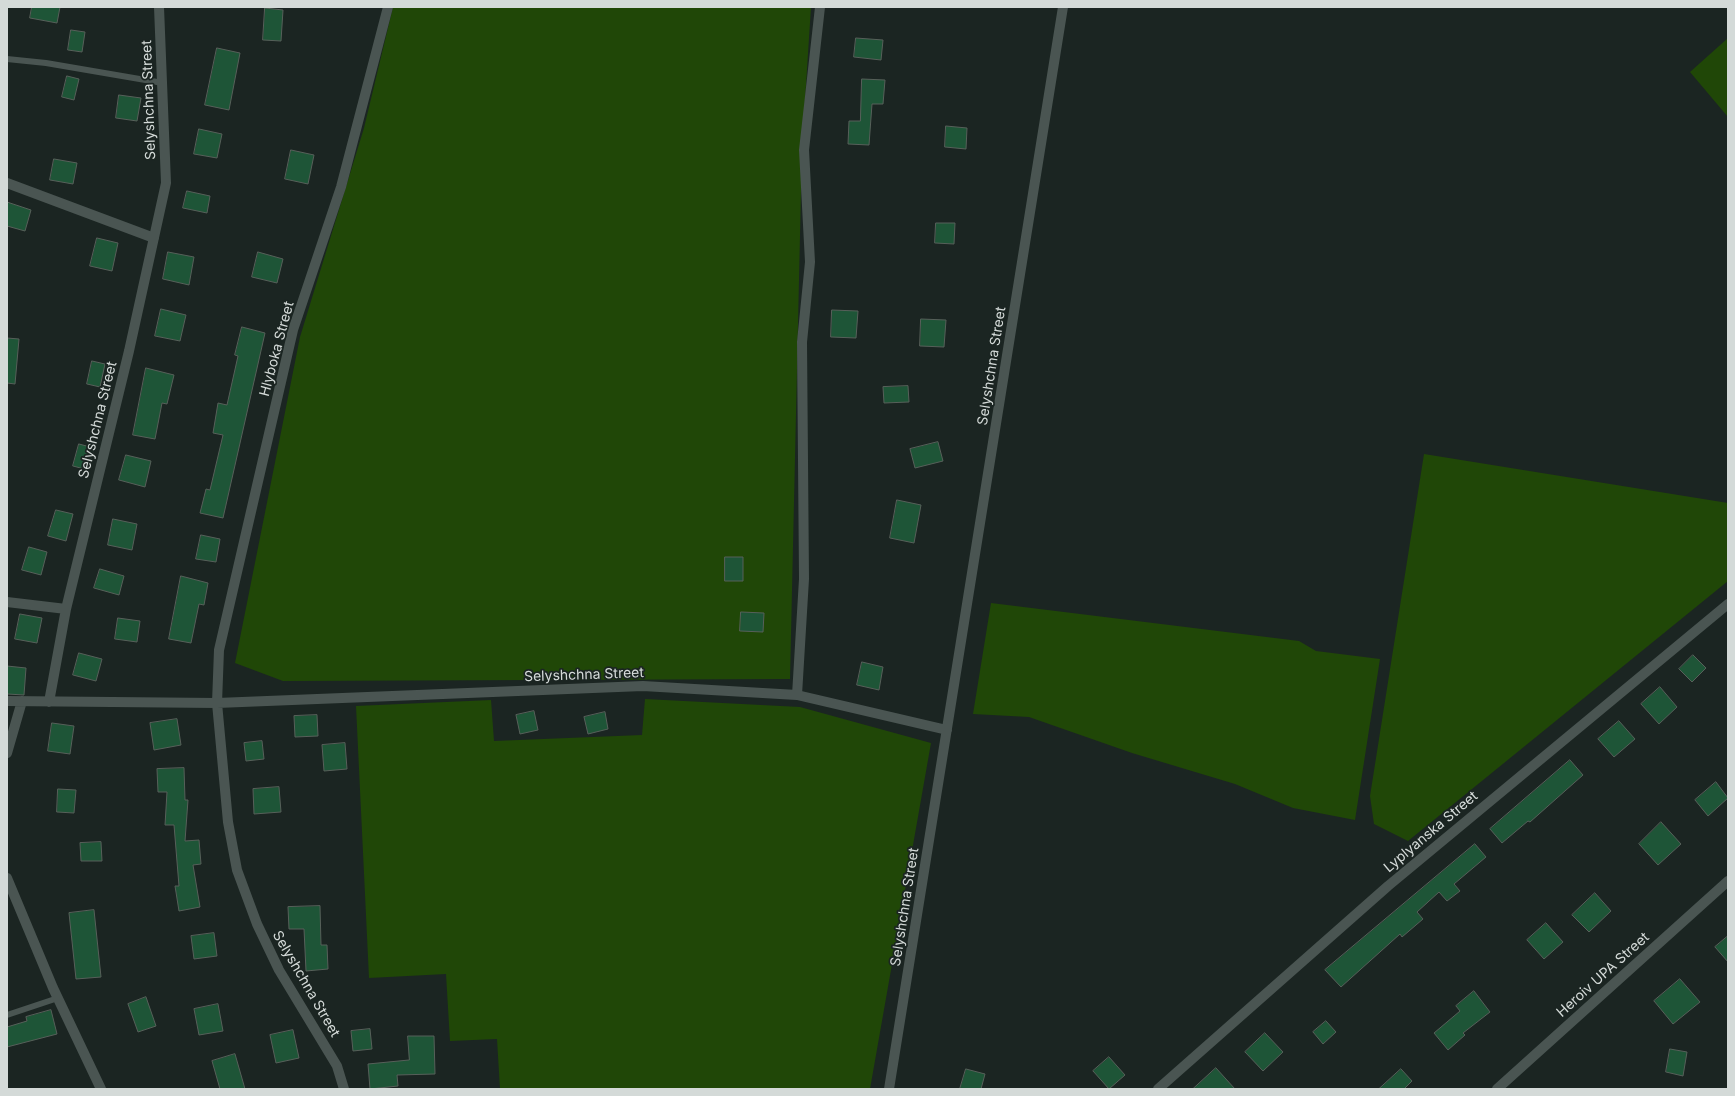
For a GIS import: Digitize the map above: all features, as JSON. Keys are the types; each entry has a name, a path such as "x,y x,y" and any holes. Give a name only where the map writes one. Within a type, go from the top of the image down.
{"street":[{"name":"Selyshchna Street","path":"49,702 66,609 127,359 166,182 159,7"},
{"name":"Hlyboka Street","path":"217,703 219,650 294,330 341,187 388,7"},
{"path":"797,695 804,579 802,342 810,262 804,150 820,7"},
{"name":"Selyshchna Street","path":"889,1089 1063,7"},
{"path":"7,183 154,238"},
{"path":"7,602 66,609"},
{"name":"Lyplyanska Street","path":"1158,1089 1388,886 1646,670 1728,604"},
{"name":"Selyshchna Street","path":"7,701 217,703 643,686 797,695 947,730"},
{"path":"7,753 22,701"},
{"name":"Selyshchna Street","path":"217,703 228,822 237,870 256,924 279,970 337,1066 344,1089"},
{"path":"7,878 58,998 101,1089"},
{"name":"Heroiv UPA Street","path":"1497,1089 1728,881"}],"lane":[{"path":"7,59 46,63 163,83"},
{"path":"7,1015 58,998"}],"green space":[{"path":"393,7 811,7 802,147 790,679 283,681 235,663 300,337 364,128"},
{"path":"1728,38 1728,117 1690,72"},
{"path":"1424,454 1728,503 1728,581 1408,841 1374,824 1370,796"},
{"path":"991,603 1299,641 1316,651 1380,659 1355,820 1293,808 1235,784 1132,753 1029,717 973,714"},
{"path":"645,699 800,707 931,743 870,1089 500,1089 497,1039 450,1041 446,974 369,978 356,706 491,700 494,741 642,735"}],"building":[{"path":"32,7 60,7 57,23 30,18"},
{"path":"265,8 283,10 281,41 263,40"},
{"path":"71,30 85,32 82,52 68,50"},
{"path":"856,38 883,40 881,60 854,57"},
{"path":"217,48 240,53 229,110 205,105"},
{"path":"67,76 79,79 74,100 62,97"},
{"path":"862,79 885,80 883,104 872,104 869,145 848,144 849,121 860,121"},
{"path":"119,95 141,98 137,121 116,118"},
{"path":"946,126 967,128 966,149 945,147"},
{"path":"199,129 222,134 217,158 194,154"},
{"path":"291,150 314,155 308,184 285,179"},
{"path":"54,159 77,163 73,184 50,180"},
{"path":"187,191 210,196 207,213 183,208"},
{"path":"7,202 31,210 25,231 7,226"},
{"path":"936,223 955,223 954,244 935,243"},
{"path":"97,238 118,243 112,271 90,266"},
{"path":"168,252 194,257 189,285 163,279"},
{"path":"258,252 283,259 277,283 252,277"},
{"path":"161,309 186,315 180,341 155,336"},
{"path":"832,310 858,311 856,338 831,337"},
{"path":"921,319 946,320 944,347 920,346"},
{"path":"242,327 265,333 223,518 200,513 206,489 210,490 223,435 213,433 218,403 227,405 238,356 235,355"},
{"path":"7,338 19,339 15,384 7,383"},
{"path":"92,361 105,364 100,387 87,384"},
{"path":"146,368 174,375 167,404 162,403 155,439 133,435"},
{"path":"908,386 909,402 884,403 883,387"},
{"path":"938,442 943,461 915,468 910,449"},
{"path":"79,444 94,448 88,470 73,466"},
{"path":"126,455 151,461 145,487 119,480"},
{"path":"897,500 921,505 914,543 890,538"},
{"path":"56,510 73,514 66,541 48,536"},
{"path":"113,519 137,524 132,550 108,545"},
{"path":"201,535 220,539 216,562 196,559"},
{"path":"29,547 47,552 41,575 22,570"},
{"path":"725,557 743,557 743,581 725,581"},
{"path":"100,569 124,576 119,595 94,588"},
{"path":"181,576 208,583 204,605 199,604 191,643 169,639"},
{"path":"741,612 764,613 763,632 740,631"},
{"path":"20,614 42,618 37,643 15,639"},
{"path":"118,618 140,621 137,642 115,639"},
{"path":"79,653 102,659 96,681 73,675"},
{"path":"1693,655 1706,668 1692,682 1679,669"},
{"path":"862,662 883,667 879,690 857,685"},
{"path":"7,666 26,668 24,695 7,694"},
{"path":"1660,687 1677,707 1659,724 1641,704"},
{"path":"534,711 538,730 520,734 516,715"},
{"path":"605,712 608,729 588,734 584,717"},
{"path":"317,715 318,736 295,737 294,716"},
{"path":"177,719 181,745 154,750 150,723"},
{"path":"1619,721 1635,739 1614,757 1598,739"},
{"path":"52,723 74,726 70,754 48,751"},
{"path":"262,741 264,759 246,761 244,743"},
{"path":"345,743 347,769 324,771 322,745"},
{"path":"1570,760 1583,775 1530,822 1528,821 1502,843 1490,829"},
{"path":"184,768 185,800 188,800 185,841 199,840 201,864 193,865 200,907 179,911 175,886 179,886 174,825 165,825 167,792 158,792 157,769"},
{"path":"1716,782 1728,798 1708,816 1695,800"},
{"path":"279,787 281,812 254,814 253,789"},
{"path":"58,789 76,790 74,813 57,812"},
{"path":"1661,822 1681,844 1658,865 1639,844"},
{"path":"101,842 102,861 81,861 80,843"},
{"path":"1475,844 1486,857 1454,884 1460,891 1447,901 1439,892 1417,912 1423,919 1402,937 1400,934 1341,987 1325,970"},
{"path":"1595,893 1611,911 1589,932 1572,915"},
{"path":"320,906 321,945 327,945 328,969 306,971 304,929 289,929 288,907"},
{"path":"94,910 101,977 76,979 69,913"},
{"path":"1546,923 1563,942 1544,959 1527,940"},
{"path":"214,933 217,956 194,959 191,936"},
{"path":"1728,936 1728,962 1715,947"},
{"path":"1680,979 1700,1002 1673,1024 1654,1001"},
{"path":"1474,991 1490,1012 1463,1033 1465,1035 1448,1050 1434,1033 1460,1011 1456,1006"},
{"path":"146,997 156,1026 138,1032 128,1004"},
{"path":"218,1004 223,1031 199,1035 194,1009"},
{"path":"51,1010 57,1034 7,1047 7,1027 27,1021 26,1017"},
{"path":"1326,1021 1336,1032 1323,1044 1313,1032"},
{"path":"370,1029 372,1049 353,1051 351,1031"},
{"path":"293,1030 299,1058 276,1063 270,1035"},
{"path":"1265,1033 1283,1052 1263,1071 1245,1052"},
{"path":"408,1036 434,1036 435,1074 397,1075 398,1086 370,1089 368,1064 409,1060"},
{"path":"1670,1049 1687,1052 1683,1076 1666,1072"},
{"path":"235,1054 245,1089 220,1089 212,1061"},
{"path":"1109,1057 1125,1075 1109,1089 1093,1071"},
{"path":"1216,1068 1235,1089 1193,1089"},
{"path":"966,1069 985,1074 981,1089 960,1089"},
{"path":"1401,1069 1412,1081 1404,1089 1379,1089"}]}
